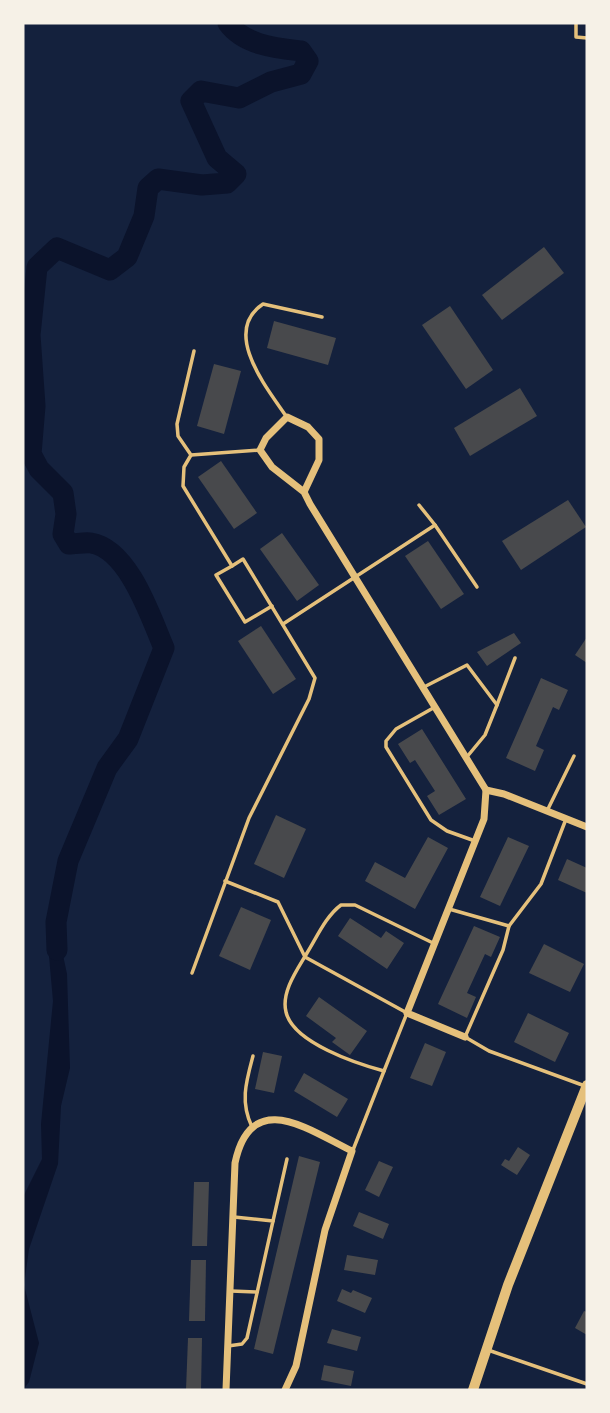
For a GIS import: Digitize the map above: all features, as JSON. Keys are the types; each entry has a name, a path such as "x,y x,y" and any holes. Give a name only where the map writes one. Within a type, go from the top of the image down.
{"main road":[{"path":"473,1390 485,1349 541,1198 587,1086"}],"street":[{"path":"304,492 319,460 319,439 308,427 287,417 266,438 260,450 272,467 304,492 486,790 484,818 407,1013 465,1037"},
{"path":"486,790 587,827"},
{"path":"226,1390 235,1163 243,1137 252,1127 273,1119 287,1120 352,1151 332,1205 296,1366 285,1390"}],"lane":[{"path":"576,23 576,37 587,37"},
{"path":"287,417 249,354 247,327 252,315 263,304 322,317"},
{"path":"191,455 178,436 177,424 194,351"},
{"path":"191,455 260,450"},
{"path":"191,455 184,467 183,486 232,566"},
{"path":"419,505 477,587"},
{"path":"283,624 435,525"},
{"path":"192,973 249,818 314,687 312,669 243,559 216,575 246,622 272,606"},
{"path":"466,758 485,735 514,658"},
{"path":"424,687 467,665 497,705"},
{"path":"436,706 396,729 386,741 386,747 431,820 447,831 475,841"},
{"path":"547,811 574,756"},
{"path":"566,819 541,884 509,926 503,950 465,1037 488,1051 587,1086"},
{"path":"225,881 278,902 305,957 407,1013 352,1151"},
{"path":"384,1071 337,1056 293,1025 286,1013 286,1000 294,974 335,909 348,904 435,944"},
{"path":"449,909 509,926"},
{"path":"252,1127 246,1113 244,1093 253,1056"},
{"path":"226,1346 242,1345 247,1338 287,1159"},
{"path":"233,1217 273,1221"},
{"path":"229,1291 257,1292"},
{"path":"485,1349 587,1384"}],"water":[{"path":"56,922 67,974 70,1068 61,1106 58,1164 29,1249 24,1285 39,1343 29,1382 23,1390 23,1197 42,1159 41,1124 53,1001 49,956"}],"building":[{"path":"544,247 564,273 502,320 482,295"},
{"path":"450,306 493,370 466,389 422,325"},
{"path":"274,321 336,338 328,365 267,348"},
{"path":"214,364 241,371 224,434 197,426"},
{"path":"520,388 537,416 470,456 454,428"},
{"path":"221,461 257,513 234,529 198,477"},
{"path":"568,500 586,527 521,570 502,541"},
{"path":"282,533 319,585 297,601 260,549"},
{"path":"428,541 464,594 441,609 405,556"},
{"path":"261,626 296,679 273,694 238,641"},
{"path":"514,633 521,643 487,666 477,652"},
{"path":"587,637 587,663 575,655"},
{"path":"541,678 568,690 559,710 553,707 536,746 544,750 535,771 506,758"},
{"path":"422,729 466,799 439,815 427,796 435,791 415,760 410,763 398,744"},
{"path":"276,815 306,829 284,878 254,864"},
{"path":"428,837 448,848 415,909 365,881 375,862 405,878"},
{"path":"508,837 529,846 500,906 480,897"},
{"path":"567,859 587,868 587,893 558,880"},
{"path":"241,907 271,920 250,970 219,956"},
{"path":"350,918 381,938 386,931 404,943 387,969 338,936"},
{"path":"474,926 500,937 491,957 485,954 467,993 476,997 467,1018 438,1004"},
{"path":"544,944 584,964 570,992 529,973"},
{"path":"319,997 367,1031 350,1055 332,1042 336,1038 306,1016"},
{"path":"528,1013 569,1033 555,1062 514,1042"},
{"path":"425,1043 446,1052 432,1086 410,1078"},
{"path":"263,1052 282,1056 274,1093 255,1089"},
{"path":"304,1073 348,1099 337,1117 294,1091"},
{"path":"518,1147 530,1155 517,1175 501,1165 505,1159 509,1161"},
{"path":"299,1156 320,1162 273,1354 254,1349"},
{"path":"379,1161 393,1167 379,1197 365,1190"},
{"path":"194,1182 209,1182 207,1246 192,1246"},
{"path":"359,1212 389,1224 383,1239 353,1226"},
{"path":"347,1255 378,1260 375,1275 344,1270"},
{"path":"191,1260 206,1260 205,1321 189,1321"},
{"path":"342,1289 351,1293 353,1290 372,1298 365,1313 337,1301"},
{"path":"584,1311 587,1312 587,1335 575,1328"},
{"path":"332,1329 361,1337 357,1351 327,1343"},
{"path":"188,1338 202,1338 201,1390 186,1390"},
{"path":"324,1365 354,1371 351,1386 321,1380"}],"waterway":[{"path":"57,950 56,922 68,861 107,768 128,739 164,648 137,586 117,558 105,548 91,543 69,544 63,534 66,514 63,493 39,469 31,454 35,406 30,335 37,267 57,248 110,270 127,257 144,216 148,188 158,179 202,185 227,183 236,174 217,158 191,101 201,91 239,98 271,82 301,74 308,61 301,51 252,41 228,23"}]}
